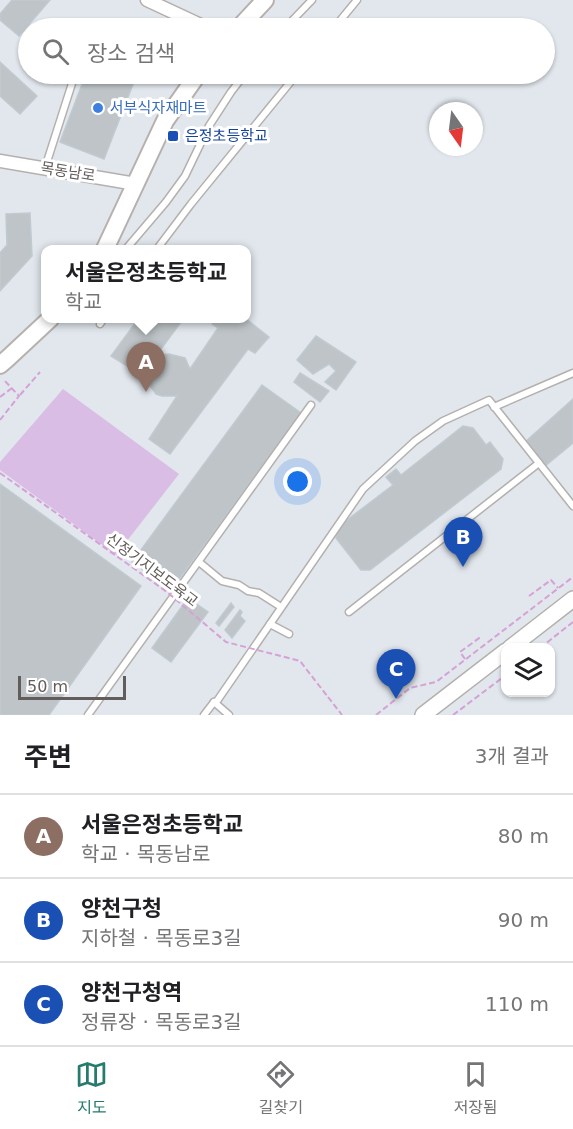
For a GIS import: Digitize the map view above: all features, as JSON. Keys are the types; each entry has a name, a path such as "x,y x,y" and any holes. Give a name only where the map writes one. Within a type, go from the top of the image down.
{"main road":[{"path":"248,18 265,0"},
{"path":"107,245 165,121 191,84"},
{"path":"0,364 46,323"}],"street":[{"path":"147,0 186,18"},
{"name":"목동남로","path":"0,161 136,184"},
{"path":"516,643 573,599"},
{"path":"423,715 501,655"}],"lane":[{"path":"295,18 312,0"},
{"path":"342,18 357,0"},
{"path":"45,169 72,84"},
{"path":"129,245 185,176 209,126 237,84"},
{"path":"159,245 289,84"},
{"path":"494,406 573,373"},
{"path":"204,715 217,701 363,489 416,441 443,421 489,400 573,506"},
{"path":"88,715 311,405"},
{"path":"349,612 365,602 539,463"},
{"path":"199,562 222,581 239,585 248,591 259,592 281,607"},
{"path":"270,624 289,633"},
{"path":"214,702 229,715"}],"path":[{"path":"0,420 40,372"},
{"path":"0,376 19,396"},
{"path":"0,397 12,388"},
{"name":"신정기지보도육교","path":"0,473 167,592 226,642 300,661 342,715"},
{"path":"376,715 410,688 436,682 573,577"},
{"path":"529,596 551,579 558,588"},
{"path":"546,643 573,622"},
{"path":"465,659 460,652 482,636"},
{"path":"453,715 501,679"}],"shaded area":[{"path":"63,389 179,474 116,555 0,470 0,462"}],"building":[{"path":"12,0 50,0 34,18 18,18 18,35 0,20 0,14"},
{"path":"0,62 18,79 18,84 24,84 37,96 20,114 0,96"},
{"name":"서부식자재마트","path":"82,84 133,84 104,159 60,142"},
{"path":"30,213 32,256 0,291 0,253 7,245 6,214"},
{"path":"135,323 180,323 161,349 160,355 169,354 185,358 190,369 218,328 213,323 251,323 269,337 255,353 248,349 170,454 149,439 177,396 156,394 148,383 145,375 146,368 141,365 135,371 111,356"},
{"path":"316,336 356,362 336,390 325,382 336,371 329,364 313,374 297,360"},
{"path":"300,373 329,391 320,402 294,382"},
{"path":"262,385 301,413 171,590 132,562"},
{"path":"573,399 573,443 544,467 525,442"},
{"path":"463,426 473,428 486,445 490,442 503,459 501,469 370,570 361,570 336,538 338,527 393,485 386,477 396,469 401,475"},
{"path":"0,484 141,586 49,715 0,715"},
{"path":"188,598 208,612 171,662 152,648"},
{"path":"231,603 234,607 219,626 216,623"},
{"path":"240,610 242,612 240,616 245,621 232,638 225,630"}],"place":[{"name":"서부식자재마트","path":"98,108"},
{"name":"은정초등학교","path":"173,136"},
{"name":"서울은정초등학교","path":"146,392"},
{"name":"양천구청","path":"463,567"},
{"name":"양천구청역","path":"396,699"}]}
